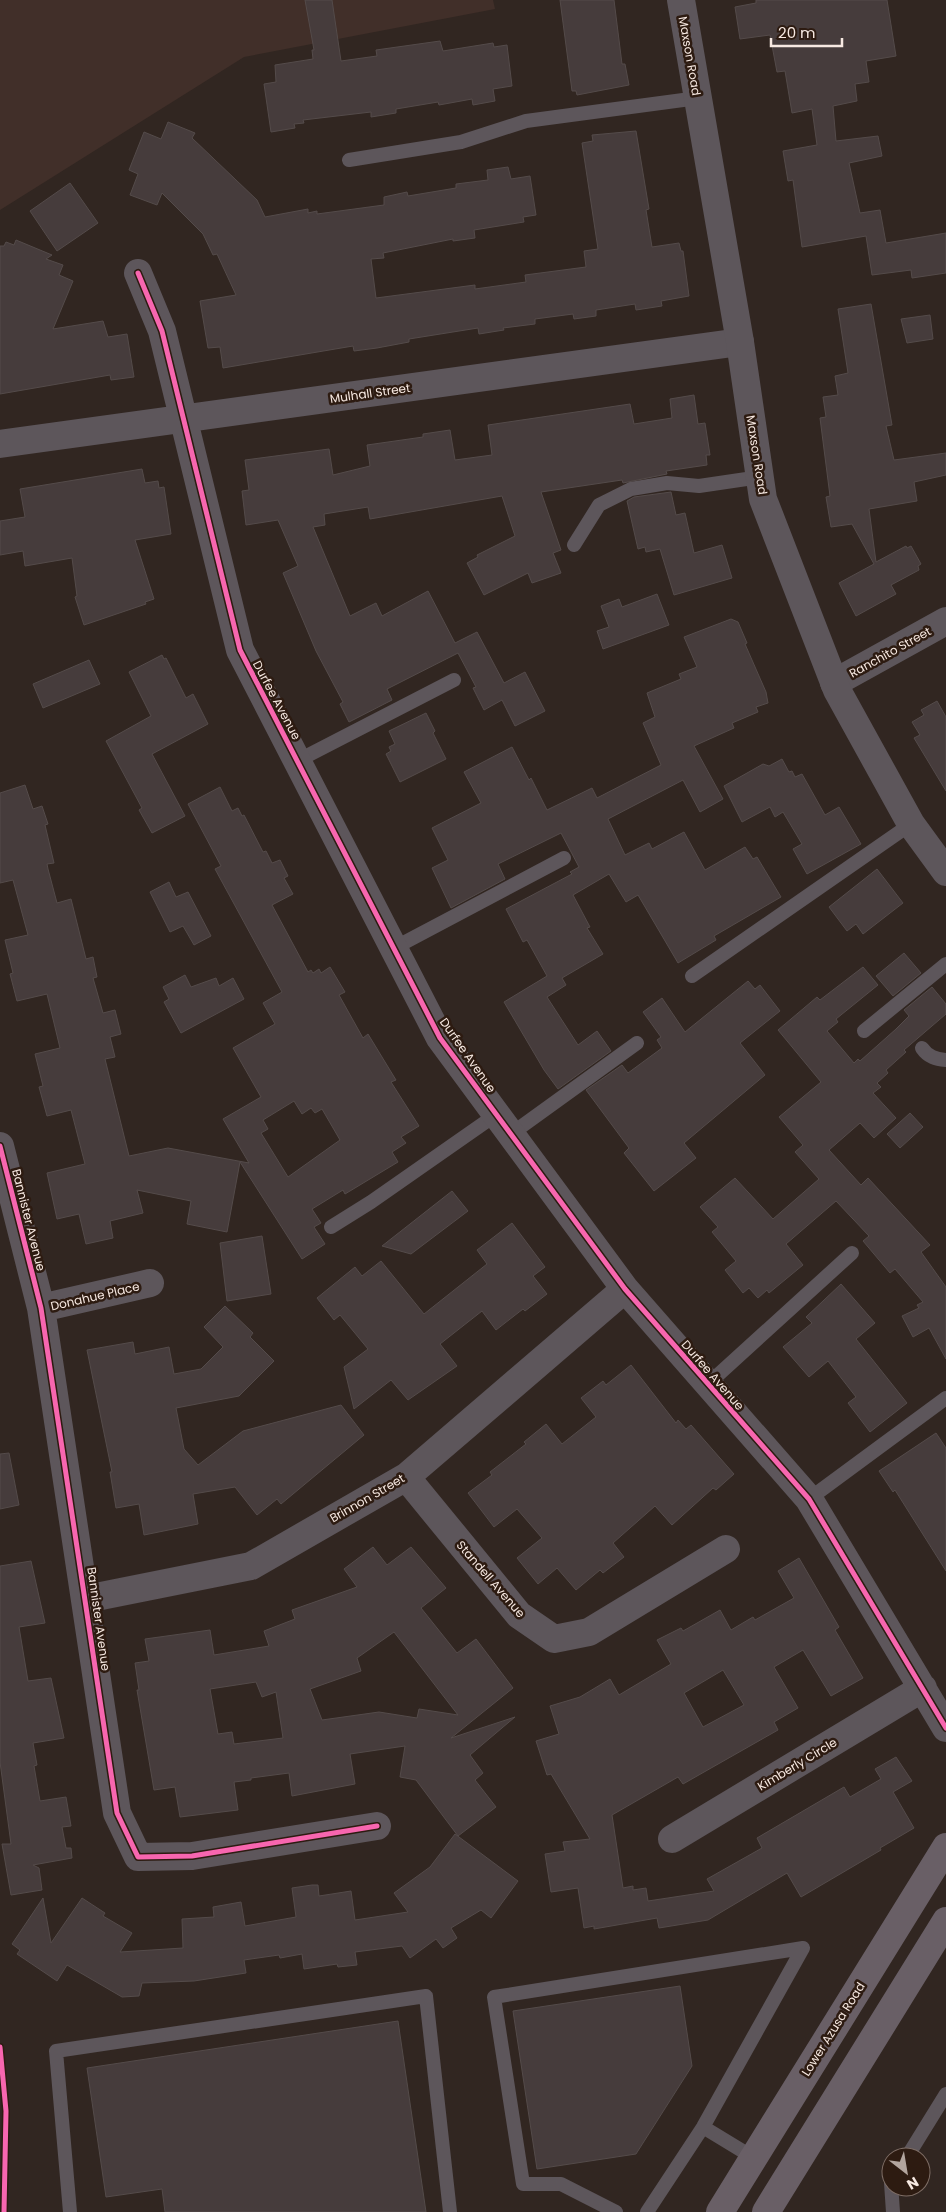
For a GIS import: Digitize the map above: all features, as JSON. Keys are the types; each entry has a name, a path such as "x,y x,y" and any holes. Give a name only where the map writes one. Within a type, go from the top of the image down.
{"main road":[{"name":"Lower Azusa Road","path":"720,2212 946,1847"},
{"path":"766,2212 946,1922"}],"street":[{"name":"Maxson Road","path":"681,0 740,342 763,499 834,683 911,824 946,872"},
{"name":"Durfee Avenue","path":"138,273 162,331 240,650 440,1038 625,1289 809,1499 946,1728"},
{"name":"Mulhall Street","path":"0,444 740,342"},
{"name":"Ranchito Street","path":"834,683 945,623"},
{"name":"Bannister Avenue","path":"0,1146 41,1308 118,1813 138,1857 192,1856 377,1826"},
{"name":"Donahue Place","path":"41,1308 150,1283"},
{"name":"Brinnon Street","path":"86,1599 251,1566 406,1477 625,1289"},
{"name":"Standell Avenue","path":"406,1477 519,1615 554,1639 589,1632 726,1549"},
{"name":"Kimberly Circle","path":"672,1839 923,1688"}],"lane":[{"path":"349,160 461,142 526,121 698,98"},
{"path":"574,545 599,505 631,489 667,483 699,486 760,477"},
{"path":"297,761 454,680"},
{"path":"692,976 911,824"},
{"path":"394,948 564,858"},
{"path":"864,1032 946,964"},
{"path":"331,1227 387,1191 504,1124 637,1043"},
{"path":"922,1048 926,1054 938,1060 946,1060"},
{"path":"708,1384 852,1253"},
{"path":"809,1499 946,1398"},
{"path":"616,2212 561,2184 522,2184 494,1997 803,1948 703,2127 648,2212"},
{"path":"70,2212 56,2051 426,1996 450,2212"},
{"path":"913,2147 946,2094"},
{"path":"703,2127 754,2158"},
{"path":"892,2197 893,2212"}],"shaded area":[{"path":"0,0 493,0 495,9 244,57 0,210"}],"building":[{"path":"305,0 332,0 341,61 377,56 376,50 440,41 443,51 493,43 494,47 507,45 512,86 493,89 495,101 473,105 472,99 439,105 438,102 396,109 396,113 371,117 371,112 303,120 304,123 294,124 295,128 271,132 264,84 276,82 275,65 313,59 312,50 314,50"},
{"path":"560,0 614,0 622,64 625,64 629,85 577,95 576,91 572,91"},
{"path":"756,0 887,0 896,56 866,61 869,82 855,84 857,101 833,106 836,141 878,136 882,156 849,163 860,213 880,210 886,243 946,233 946,273 912,278 911,270 872,275 866,236 802,247 793,180 788,181 783,151 817,145 812,109 792,113 785,71 777,72 770,35 740,39 735,7 756,3"},
{"path":"168,122 195,133 192,138 257,200 265,217 308,209 308,213 317,211 317,214 384,205 384,197 407,192 408,196 456,188 456,184 488,180 487,170 508,167 511,179 530,176 536,215 523,217 524,222 474,230 475,238 453,241 453,239 383,253 384,258 371,259 376,298 475,285 475,289 526,282 525,275 586,267 584,251 598,249 582,143 593,141 592,135 636,131 649,209 646,210 652,247 679,243 681,251 683,251 689,296 661,301 662,306 636,310 635,304 596,310 596,316 574,319 573,314 535,319 535,324 503,328 504,330 479,334 478,328 409,339 409,342 377,348 354,351 353,346 223,368 220,347 208,348 200,301 236,295 217,254 213,255 203,234 162,193 157,205 130,195 138,174 129,170 144,132 161,139"},
{"path":"70,183 98,223 57,251 30,211"},
{"path":"16,240 52,255 46,259 63,265 59,275 73,281 53,329 103,321 108,337 127,334 134,377 111,380 110,375 0,394 0,246 4,246 6,242 14,245"},
{"path":"871,304 892,425 886,426 894,460 946,453 946,475 914,482 917,501 869,509 876,562 906,546 907,548 911,546 921,564 918,566 919,570 891,585 896,594 856,616 839,583 874,564 852,524 831,527 826,497 830,496 820,418 826,417 823,397 838,395 835,376 848,373 838,309"},
{"path":"930,315 933,339 907,343 901,319"},
{"path":"694,395 698,424 705,423 710,455 706,455 707,465 666,471 667,474 623,483 622,480 541,492 561,550 553,553 561,573 532,583 528,573 484,595 467,563 478,557 477,555 515,536 502,496 370,519 368,507 324,514 325,525 313,527 350,616 376,603 382,616 428,591 455,643 477,632 504,683 525,672 545,711 515,726 502,700 484,710 473,688 476,687 458,653 387,689 392,700 349,722 340,704 343,702 316,651 283,573 298,566 278,520 246,525 242,491 249,490 245,460 329,449 333,475 370,466 367,445 423,437 423,434 450,430 455,460 492,455 488,425 630,404 634,424 672,418 670,399"},
{"path":"142,469 145,483 158,481 159,488 164,487 171,534 135,540 154,599 145,602 146,604 84,625 75,597 77,596 72,558 25,566 23,551 0,555 0,521 25,517 20,489"},
{"path":"671,492 676,515 685,513 694,553 722,545 732,578 674,595 660,549 646,552 645,547 638,549 627,501 634,497"},
{"path":"657,594 669,625 603,649 597,631 609,627 601,606 619,599 622,607"},
{"path":"731,619 738,622 747,643 745,644 766,692 768,703 756,707 758,712 732,723 734,728 694,746 723,799 700,812 683,780 608,819 625,855 649,843 652,849 684,832 705,870 745,847 753,859 757,857 781,897 714,936 716,940 678,963 638,895 626,902 609,874 573,895 590,927 587,928 603,954 562,978 566,985 547,997 578,1045 597,1031 611,1051 558,1089 544,1070 504,1002 547,976 527,940 523,942 506,909 572,874 570,872 579,867 561,833 498,864 505,879 451,908 432,868 448,860 432,828 481,803 464,772 512,747 529,780 531,778 547,810 592,788 597,798 661,765 643,723 655,717 647,693 681,679 679,674 697,667 684,637"},
{"path":"162,655 164,659 166,658 186,698 193,694 208,724 152,754 185,816 152,833 139,810 142,808 106,741 151,716 129,672"},
{"path":"89,660 100,684 43,708 33,684"},
{"path":"937,701 946,717 946,791 914,738 920,735 912,722 924,715 921,710"},
{"path":"426,713 435,731 433,733 446,759 400,782 386,754 391,751 389,747 395,744 389,731"},
{"path":"782,759 789,772 792,771 795,777 802,774 825,815 839,807 861,844 807,874 793,849 802,844 783,812 775,817 770,807 742,822 724,786 763,764 769,766"},
{"path":"25,785 33,809 42,806 48,824 45,825 54,863 47,864 57,903 71,899 86,959 93,957 97,977 93,978 103,1013 115,1010 121,1034 110,1037 115,1057 105,1059 129,1156 168,1148 249,1163 223,1119 261,1097 233,1048 275,1024 263,1003 282,992 215,869 221,866 188,804 220,787 232,811 238,808 242,816 244,815 263,852 266,851 272,863 280,860 288,876 284,878 293,894 272,905 308,972 311,970 313,973 319,969 321,973 330,967 345,992 339,995 363,1038 368,1034 396,1080 391,1082 419,1126 401,1137 406,1143 392,1152 398,1162 345,1194 343,1190 312,1209 321,1223 314,1227 325,1244 302,1259 240,1162 227,1232 187,1224 191,1201 137,1190 143,1213 110,1221 113,1238 86,1244 79,1214 57,1219 47,1173 85,1164 71,1110 47,1116 39,1087 43,1086 35,1054 60,1048 47,994 17,1001 10,974 13,973 5,940 28,935 13,880 0,883 0,793","holes":["294,1101 302,1114 311,1108 315,1113 322,1109 340,1140 288,1177 261,1133 268,1129 263,1120"]},
{"path":"877,869 903,903 863,934 856,924 847,931 829,907"},
{"path":"169,882 176,897 188,892 211,936 194,945 183,926 170,932 150,892"},
{"path":"904,953 921,973 893,996 876,976"},
{"path":"863,967 878,985 836,1019 838,1022 827,1031 854,1063 858,1059 860,1061 896,1029 909,1016 904,1010 932,987 946,1004 946,1014 904,1050 906,1052 886,1070 888,1073 877,1083 881,1087 873,1093 896,1118 874,1138 860,1123 829,1150 861,1185 868,1178 930,1245 921,1252 946,1287 946,1359 929,1328 913,1337 902,1316 919,1308 917,1305 923,1302 895,1269 890,1273 863,1241 869,1236 836,1201 786,1244 803,1265 769,1293 767,1290 758,1298 749,1288 743,1293 725,1270 736,1261 712,1232 718,1227 700,1207 735,1178 773,1219 819,1179 795,1152 803,1145 779,1117 821,1082 778,1030 817,997 820,1000"},
{"path":"185,975 191,987 216,978 219,986 233,978 244,999 181,1033 164,1002 169,999 163,987"},
{"path":"748,981 755,989 760,985 780,1011 740,1043 765,1075 684,1143 696,1158 654,1191 624,1153 629,1148 586,1090 622,1065 628,1073 662,1048 657,1040 661,1037 643,1012 662,998 685,1032"},
{"path":"910,1113 923,1127 900,1148 887,1134"},
{"path":"452,1191 468,1211 411,1254 382,1246"},
{"path":"512,1223 545,1267 533,1276 547,1294 525,1311 523,1309 496,1330 482,1311 440,1344 457,1366 408,1400 391,1380 354,1409 344,1367 368,1349 340,1315 334,1320 317,1298 355,1267 362,1276 381,1261 424,1314 487,1264 477,1250"},
{"path":"262,1236 271,1294 227,1301 220,1243"},
{"path":"841,1284 875,1323 856,1339 907,1403 870,1432 848,1403 856,1397 828,1361 809,1377 783,1347 812,1323 806,1317"},
{"path":"225,1306 253,1333 250,1337 274,1361 239,1396 176,1408 184,1449 198,1465 243,1431 341,1405 364,1435 281,1504 277,1499 257,1515 235,1487 193,1494 198,1524 144,1535 139,1504 116,1508 110,1472 112,1472 87,1350 133,1342 135,1354 169,1347 174,1374 201,1369 223,1347 204,1327"},
{"path":"631,1365 676,1423 678,1420 686,1429 691,1425 734,1474 716,1490 713,1488 672,1525 655,1506 613,1543 624,1557 603,1573 600,1570 576,1590 557,1568 538,1584 517,1558 542,1538 517,1509 494,1527 468,1493 492,1475 490,1472 526,1444 524,1442 546,1424 562,1444 596,1417 581,1398 603,1381 606,1385"},
{"path":"936,1433 946,1448 946,1571 895,1490 893,1492 879,1471"},
{"path":"9,1453 19,1505 0,1509 0,1454"},
{"path":"373,1547 387,1565 411,1547 446,1588 421,1608 457,1653 476,1639 513,1688 451,1738 515,1717 470,1755 483,1773 475,1780 496,1807 458,1836 416,1780 400,1777 405,1746 350,1754 355,1784 292,1796 289,1773 251,1778 251,1780 234,1782 238,1810 180,1817 175,1787 154,1790 137,1690 139,1690 135,1663 149,1661 145,1639 210,1630 214,1655 269,1646 264,1631 295,1619 292,1610 357,1587 344,1569","holes":["394,1632 458,1715 419,1709 417,1718 379,1712 322,1720 310,1689 361,1671 357,1658","256,1682 262,1697 276,1692 283,1738 234,1744 232,1732 218,1734 210,1689"]},
{"path":"799,1558 839,1627 835,1630 863,1678 831,1696 803,1650 774,1667 798,1708 774,1722 778,1730 683,1784 678,1777 612,1815 623,1888 633,1886 633,1890 646,1888 648,1901 714,1891 707,1879 762,1848 757,1838 844,1787 850,1797 881,1779 875,1769 896,1757 912,1781 893,1792 914,1828 880,1848 881,1850 801,1897 787,1873 708,1920 659,1928 657,1918 594,1929 594,1926 584,1928 578,1888 551,1892 545,1854 565,1851 563,1842 590,1839 551,1774 547,1775 536,1741 559,1734 550,1706 580,1697 610,1679 619,1695 671,1664 657,1640 681,1628 683,1631 720,1610 731,1630 753,1617 755,1620 794,1598 778,1571","holes":["723,1670 744,1705 703,1727 684,1693"]},
{"path":"31,1561 45,1623 19,1627 28,1681 51,1678 64,1738 33,1743 37,1765 34,1766 40,1801 66,1797 71,1826 62,1827 66,1848 71,1848 72,1858 33,1865 39,1868 42,1890 11,1895 2,1844 11,1844 0,1762 0,1566"},
{"path":"455,1834 518,1881 491,1918 481,1910 451,1928 457,1938 443,1948 436,1939 410,1958 402,1946 355,1952 357,1965 338,1967 337,1964 304,1969 302,1954 280,1958 279,1955 244,1960 246,1973 194,1981 142,1983 139,1996 122,1997 67,1965 57,1981 17,1954 20,1950 12,1944 43,1898 51,1943 82,1898 105,1913 103,1916 132,1933 120,1952 183,1948 182,1919 214,1917 213,1907 241,1902 245,1926 296,1917 292,1888 312,1885 318,1885 319,1896 351,1891 355,1920 408,1912 394,1893 430,1867"},
{"path":"680,1986 692,2066 636,2154 537,2169 513,2011"},
{"path":"398,2021 426,2212 165,2212 162,2189 106,2197 87,2068"}],"cycle path":[{"path":"138,273 162,331 240,650 440,1038 625,1289 809,1499 946,1728"},
{"path":"0,1146 41,1308 117,1813 138,1857 192,1856 377,1826"},
{"path":"0,2047 6,2111 4,2212"}]}
